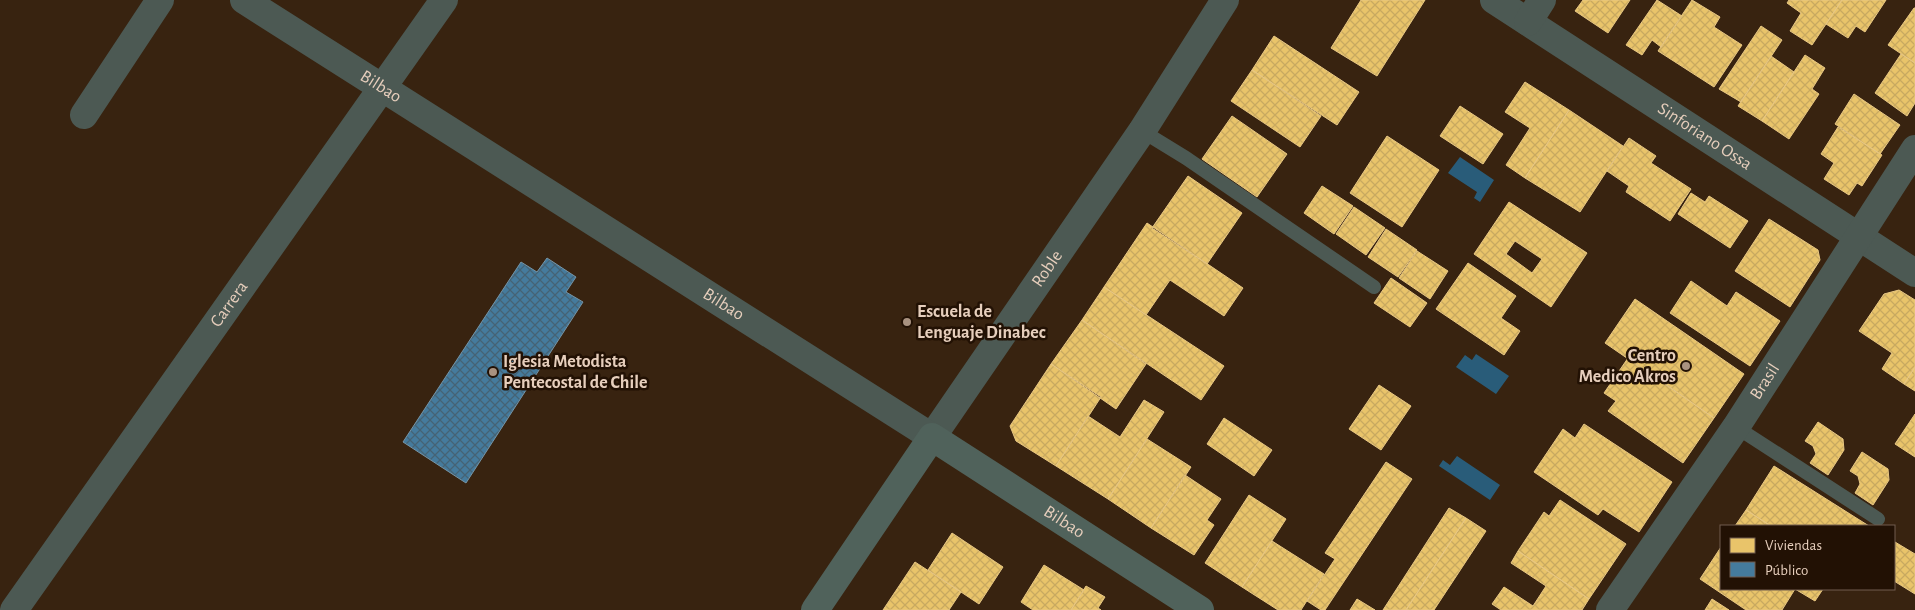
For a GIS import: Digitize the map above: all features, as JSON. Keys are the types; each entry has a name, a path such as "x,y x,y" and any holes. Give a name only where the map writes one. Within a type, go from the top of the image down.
{"main road":[{"name":"Roble","path":"814,610 932,437"},
{"name":"Bilbao","path":"932,437 1200,610"}],"street":[{"path":"84,115 160,0"},
{"name":"Bilbao","path":"244,0 932,437"},
{"name":"Carrera","path":"14,610 444,0"},
{"name":"Roble","path":"932,437 1142,131 1225,0"},
{"name":"Sinforiano Ossa","path":"1494,0 1535,11 1858,237 1915,273"},
{"name":"Brasil","path":"1610,610 1736,427 1915,148"}],"lane":[{"path":"1142,131 1186,158 1374,287"},
{"path":"1736,427 1878,519"}],"water":[{"path":"1460,157 1494,180 1480,202 1474,198 1477,192 1448,173"},
{"path":"1476,354 1509,376 1496,394 1456,367 1465,355 1472,360"},
{"path":"1457,456 1500,485 1490,500 1439,466 1443,460 1450,465"}],"building: Viviendas":[{"path":"1361,0 1425,0 1377,76 1331,48"},
{"path":"1583,0 1630,0 1608,33 1575,11"},
{"path":"1657,0 1682,16 1661,47 1652,40 1642,55 1626,45"},
{"path":"1692,0 1720,17 1714,27 1742,45 1714,87 1658,51"},
{"path":"1789,0 1842,0 1812,45 1790,31 1801,13 1787,3"},
{"path":"1842,0 1886,0 1865,32 1856,26 1848,38 1826,24"},
{"path":"1915,8 1915,63 1888,45"},
{"path":"1761,26 1782,40 1741,102 1719,89"},
{"path":"1274,36 1359,92 1337,125 1252,70"},
{"path":"1901,54 1915,63 1915,103 1907,116 1875,93"},
{"path":"1805,55 1825,68 1812,89 1819,94 1789,139 1762,121"},
{"path":"1771,56 1794,72 1762,121 1738,106"},
{"path":"1252,70 1321,116 1300,147 1231,101"},
{"path":"1525,82 1569,110 1525,178 1506,165 1530,128 1505,112"},
{"path":"1854,94 1900,125 1880,154 1835,124"},
{"path":"1460,106 1503,134 1483,164 1440,136"},
{"path":"1569,110 1623,146 1580,212 1525,178"},
{"path":"1232,116 1287,154 1257,197 1202,159"},
{"path":"1838,127 1882,155 1862,186 1857,183 1849,195 1824,179 1834,163 1821,154"},
{"path":"1387,136 1439,170 1402,227 1350,193"},
{"path":"1629,138 1656,156 1651,163 1691,189 1670,221 1626,192 1629,186 1607,171"},
{"path":"1188,176 1242,213 1207,264 1152,228"},
{"path":"1322,186 1353,206 1334,234 1304,213"},
{"path":"1691,193 1705,202 1709,196 1748,221 1730,248 1678,214"},
{"path":"1509,202 1587,253 1551,307 1474,254","holes":["1515,241 1542,259 1532,273 1506,254"]},
{"path":"1354,207 1385,228 1366,255 1336,234"},
{"path":"1769,219 1818,250 1820,260 1790,307 1735,271"},
{"path":"1147,223 1243,288 1224,316 1170,280 1146,315 1104,287"},
{"path":"1386,229 1417,250 1398,277 1368,257"},
{"path":"1417,251 1448,271 1430,299 1399,278"},
{"path":"1468,263 1516,296 1501,318 1520,331 1504,355 1436,309"},
{"path":"1391,278 1427,303 1410,327 1374,303"},
{"path":"1691,281 1727,306 1736,292 1780,321 1750,366 1670,313"},
{"path":"1104,287 1224,366 1201,400 1082,320"},
{"path":"1899,290 1915,300 1915,367 1904,384 1882,369 1892,353 1859,331 1884,294"},
{"name":"Centro Medico Akros","path":"1635,299 1744,374 1714,418 1605,343"},
{"path":"1082,320 1146,364 1116,409 1051,364"},
{"path":"1628,358 1714,418 1683,463 1608,411 1616,401 1604,393"},
{"path":"1051,364 1101,397 1056,466 1016,441 1010,426"},
{"path":"1915,367 1915,391 1904,384"},
{"path":"1379,385 1411,406 1381,450 1349,429"},
{"path":"1144,400 1164,412 1108,499 1056,466 1088,416 1120,437"},
{"path":"1915,414 1915,457 1895,444"},
{"path":"1224,418 1272,450 1254,476 1207,444"},
{"path":"1818,422 1843,439 1844,450 1828,475 1810,463 1816,454 1813,446 1805,441"},
{"path":"1584,424 1672,482 1639,532 1603,509 1598,515 1534,472 1563,429 1575,438"},
{"path":"1147,439 1191,467 1151,528 1108,499"},
{"path":"1862,452 1888,469 1889,480 1873,505 1855,493 1860,484 1858,476 1850,471"},
{"path":"1386,462 1412,479 1325,610 1321,610 1307,601 1335,559 1325,553"},
{"path":"1774,466 1867,525 1769,525 1746,510"},
{"path":"1185,475 1221,499 1207,520 1214,525 1194,555 1151,528"},
{"path":"1249,495 1286,519 1242,587 1205,563"},
{"path":"1560,500 1626,544 1589,599 1518,551 1544,512 1549,516"},
{"path":"1449,508 1466,518 1406,610 1383,610"},
{"path":"1746,510 1769,525 1736,525"},
{"path":"1466,518 1486,531 1434,610 1406,610"},
{"path":"952,533 1003,567 979,604 928,570"},
{"path":"1272,541 1324,574 1301,610 1278,610 1242,587"},
{"path":"1895,542 1915,554 1915,594 1895,582"},
{"path":"1720,549 1720,590 1794,590 1782,610 1746,610 1700,579"},
{"path":"1518,551 1589,599 1582,610 1501,610 1492,604 1504,587 1533,606 1546,586 1511,563"},
{"path":"915,562 961,592 949,610 883,610"},
{"path":"1044,565 1084,590 1071,610 1033,610 1021,602"},
{"path":"1086,586 1105,597 1098,608 1101,610 1071,610"},
{"path":"1797,590 1822,590 1815,601"},
{"path":"1357,599 1375,610 1350,610"},
{"path":"1712,599 1729,610 1705,610"}],"building: Público":[{"name":"Iglesia Metodista Pentecostal de Chile","path":"547,258 576,277 566,292 583,302 466,483 403,442 521,262 537,272"}],"place":[{"name":"Escuela de Lenguaje Dinabec","path":"907,322"},
{"name":"Centro Medico Akros","path":"1686,366"},
{"name":"Iglesia Metodista Pentecostal de Chile","path":"493,372"}]}
